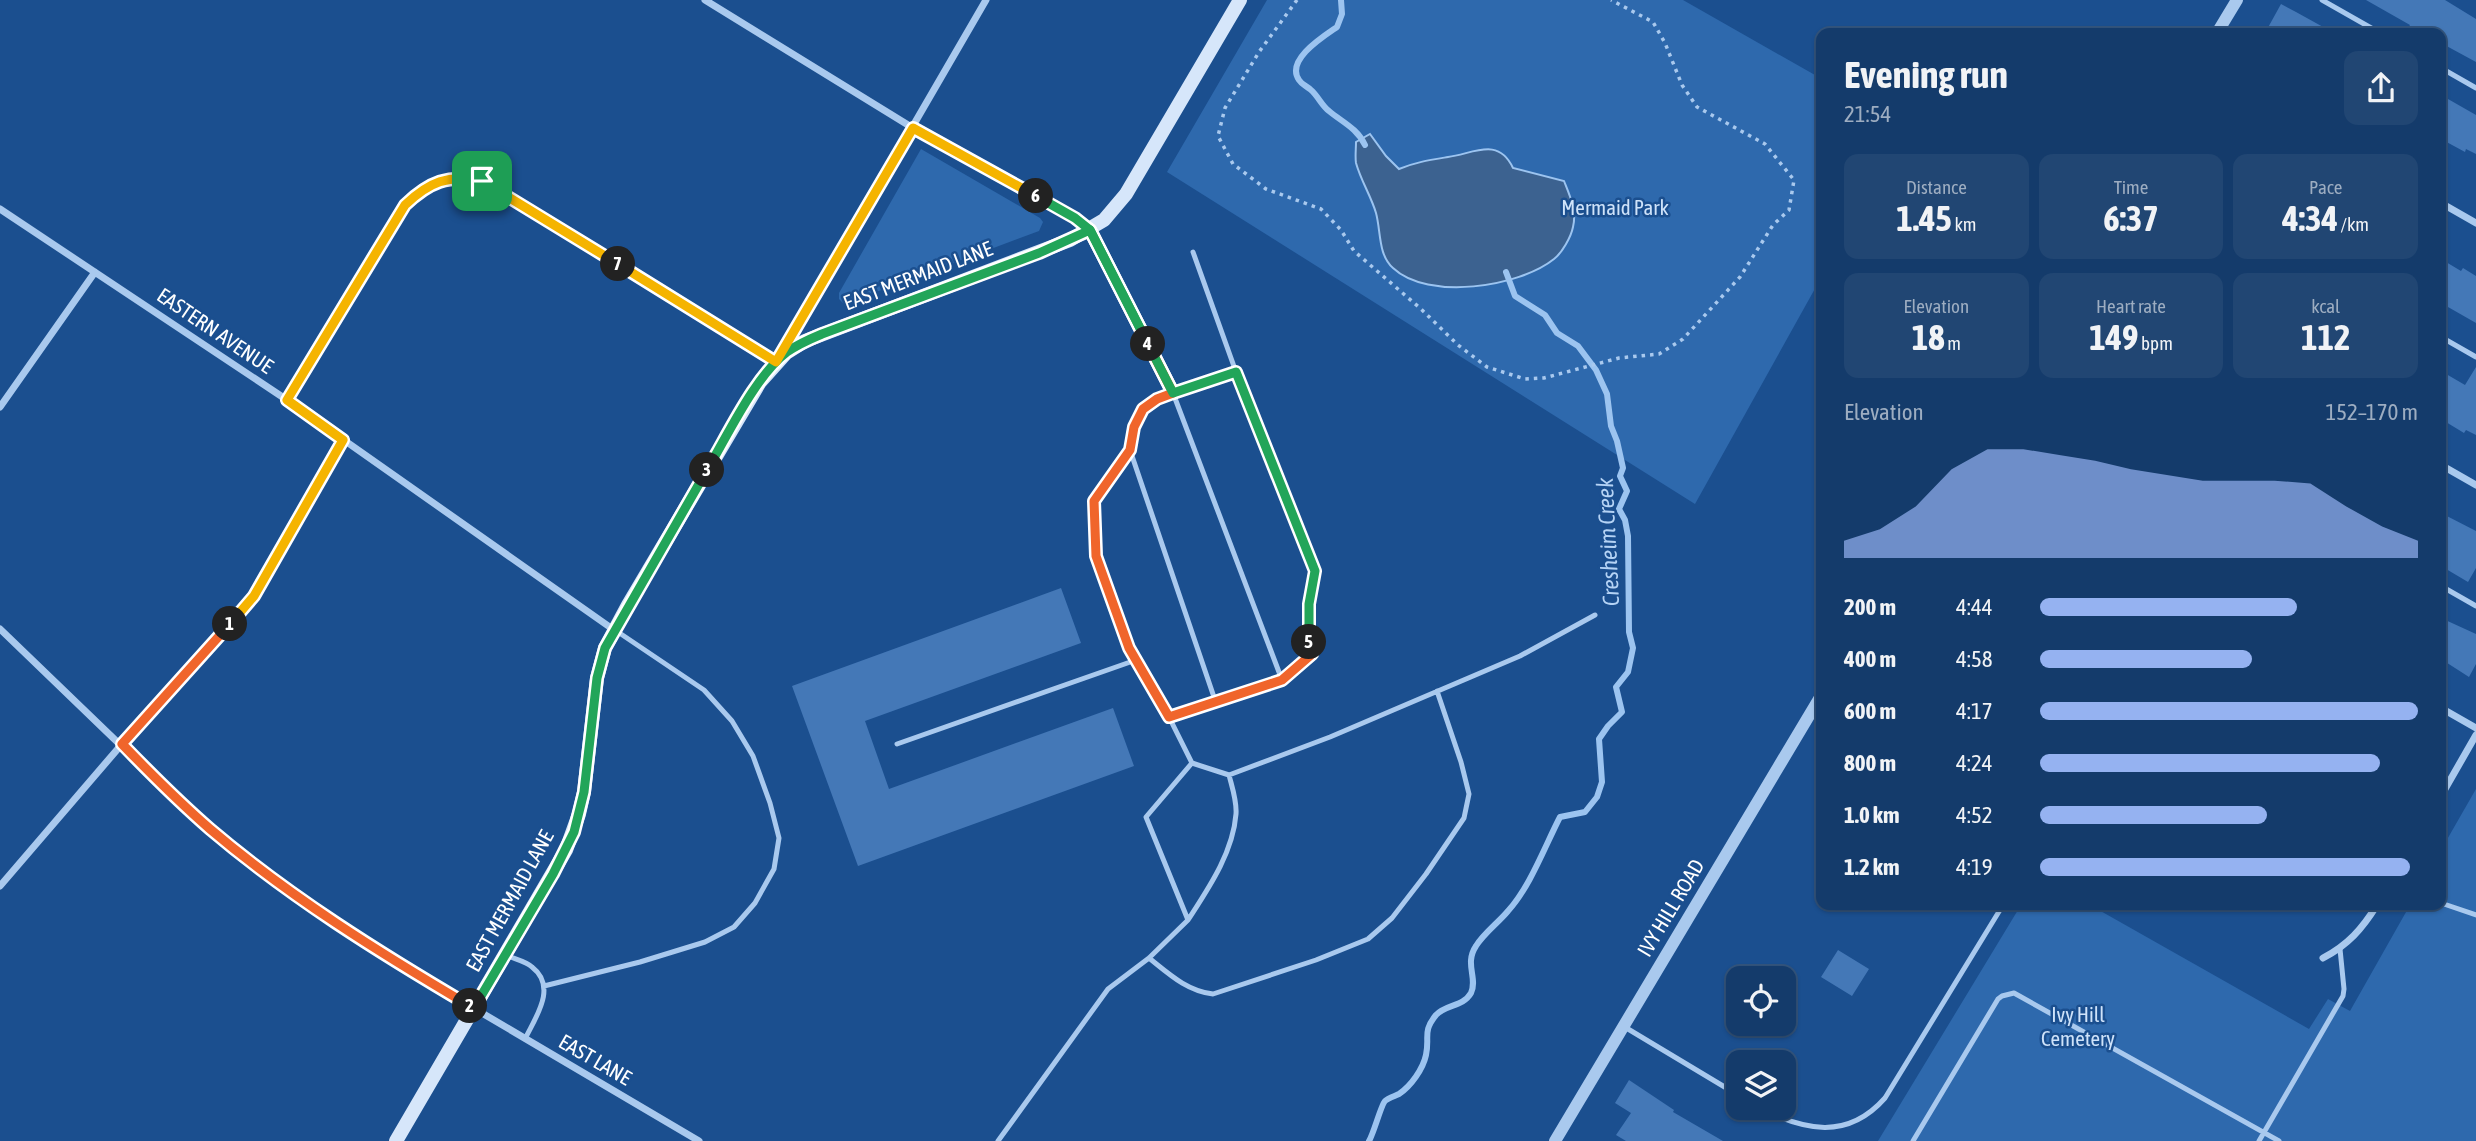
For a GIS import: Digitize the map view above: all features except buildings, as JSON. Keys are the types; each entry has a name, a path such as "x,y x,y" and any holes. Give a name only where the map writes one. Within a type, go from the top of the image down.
{"main road":[{"name":"EAST MERMAID LANE","path":"397,1141 574,832 584,792 597,678 605,648 760,382 776,362 794,348 822,334 1039,253 1090,230 1104,220 1120,203 1240,0"}],"street":[{"path":"705,0 913,128 1075,218 1090,230"},
{"path":"287,400 405,205 428,187 457,177 482,181 496,189 776,362 986,0"},
{"path":"2220,28 2237,0"},
{"path":"2446,206 2476,223"},
{"name":"EASTERN AVENUE","path":"0,209 287,400 614,630"},
{"path":"0,407 95,272"},
{"path":"0,886 254,596 343,440"},
{"path":"2446,468 2476,485"},
{"name":"EAST LANE","path":"0,629 172,795 260,869 370,946 699,1141"},
{"name":"IVY HILL ROAD","path":"1559,1140 1623,1026 1816,704"},
{"path":"2446,711 2476,728"},
{"path":"2446,787 2476,735"},
{"path":"2323,958 2340,949 2363,927 2374,910"}],"lane":[{"path":"2322,0 2371,28"},
{"path":"2446,71 2476,88"},
{"path":"1090,230 1173,393 1282,680"},
{"path":"1169,717 1282,680 1312,654 1308,637 1309,604 1315,571 1236,372 1193,252"},
{"path":"2446,340 2476,357"},
{"path":"1236,372 1157,399 1143,409 1134,427 1130,450 1094,501 1096,556 1129,648 1192,763 1229,775 1330,737 1520,656 1595,615"},
{"path":"1130,450 1216,703"},
{"path":"2446,589 2476,606"},
{"path":"544,986 640,962 705,942 734,927 755,904 774,869 779,838 770,803 753,756 732,721 704,690 614,630"},
{"path":"897,744 1136,660"},
{"path":"1149,958 1182,984 1198,992 1213,994 1316,960 1368,939 1392,918 1464,818 1469,794 1437,691"},
{"path":"1188,920 1146,817 1192,763"},
{"path":"998,1141 1108,989 1149,958 1188,920 1208,889 1226,854 1236,813 1229,775"},
{"path":"2446,905 2476,915"},
{"path":"1784,1120 1797,1126 1818,1129 1850,1124 1876,1109 2000,910"},
{"path":"2259,1141 2343,996 2340,949"},
{"path":"505,955 532,966 544,986 544,1002 524,1039"},
{"path":"1913,1141 1998,999 2008,993 2042,1008 2279,1141"},
{"path":"1623,1026 1726,1088"}],"path":[{"path":"1297,0 1224,108 1218,136 1233,164 1266,189 1321,209 1341,230 1354,251 1458,345 1488,367 1525,379 1544,378 1619,358 1659,354 1683,339 1740,277 1773,225 1789,210 1794,180 1765,144 1698,107 1682,85 1665,43 1653,22 1611,0"}],"green space":[{"name":"Mermaid Park","path":"1267,0 1683,0 1816,76 1816,287 1695,504 1167,172"},
{"path":"921,149 1040,218 1043,222 1039,231 844,304 839,299 839,293"},
{"name":"Ivy Hill Cemetery","path":"2476,789 2476,1141 1878,1141 2018,910 2099,910 2309,1029 2328,999 2350,1011 2407,910 2446,910 2446,841"}],"shaded area":[{"path":"1370,134 1399,169 1484,149 1500,152 1513,168 1564,181 1574,215 1572,231 1566,244 1554,259 1538,269 1497,283 1450,287 1409,278 1388,263 1376,213 1356,163 1356,142"}],"waterway":[{"name":"Cresheim Creek","path":"1341,0 1342,14 1337,27 1308,49 1301,57 1296,72 1300,82 1313,92 1327,109 1354,130 1365,145"},
{"name":"Cresheim Creek","path":"1369,1141 1385,1101 1408,1086 1422,1066 1426,1055 1428,1030 1436,1015 1464,1001 1471,993 1471,959 1479,941 1516,901 1537,866 1560,817 1585,812 1597,797 1602,782 1599,739 1622,712 1616,687 1628,672 1633,648 1629,632 1628,536 1625,520 1619,509 1627,491 1620,476 1623,468 1611,426 1607,394 1596,370 1578,346 1557,333 1545,315 1515,296 1506,272"}],"route":[{"path":"482,181 457,177 442,180 416,194 405,205 287,400 343,440 254,596 122,744 211,830 260,869 361,939 474,1008 553,874 574,832 584,792 597,678 605,648 760,382 776,362 805,341 1039,253 1090,230 1173,393 1157,399 1143,409 1134,427 1130,450 1094,501 1096,556 1129,648 1169,717 1282,680 1312,654 1308,637 1309,604 1315,571 1236,372 1173,393 1131,312 1090,230 1075,218 913,128 776,362 482,181"}]}
